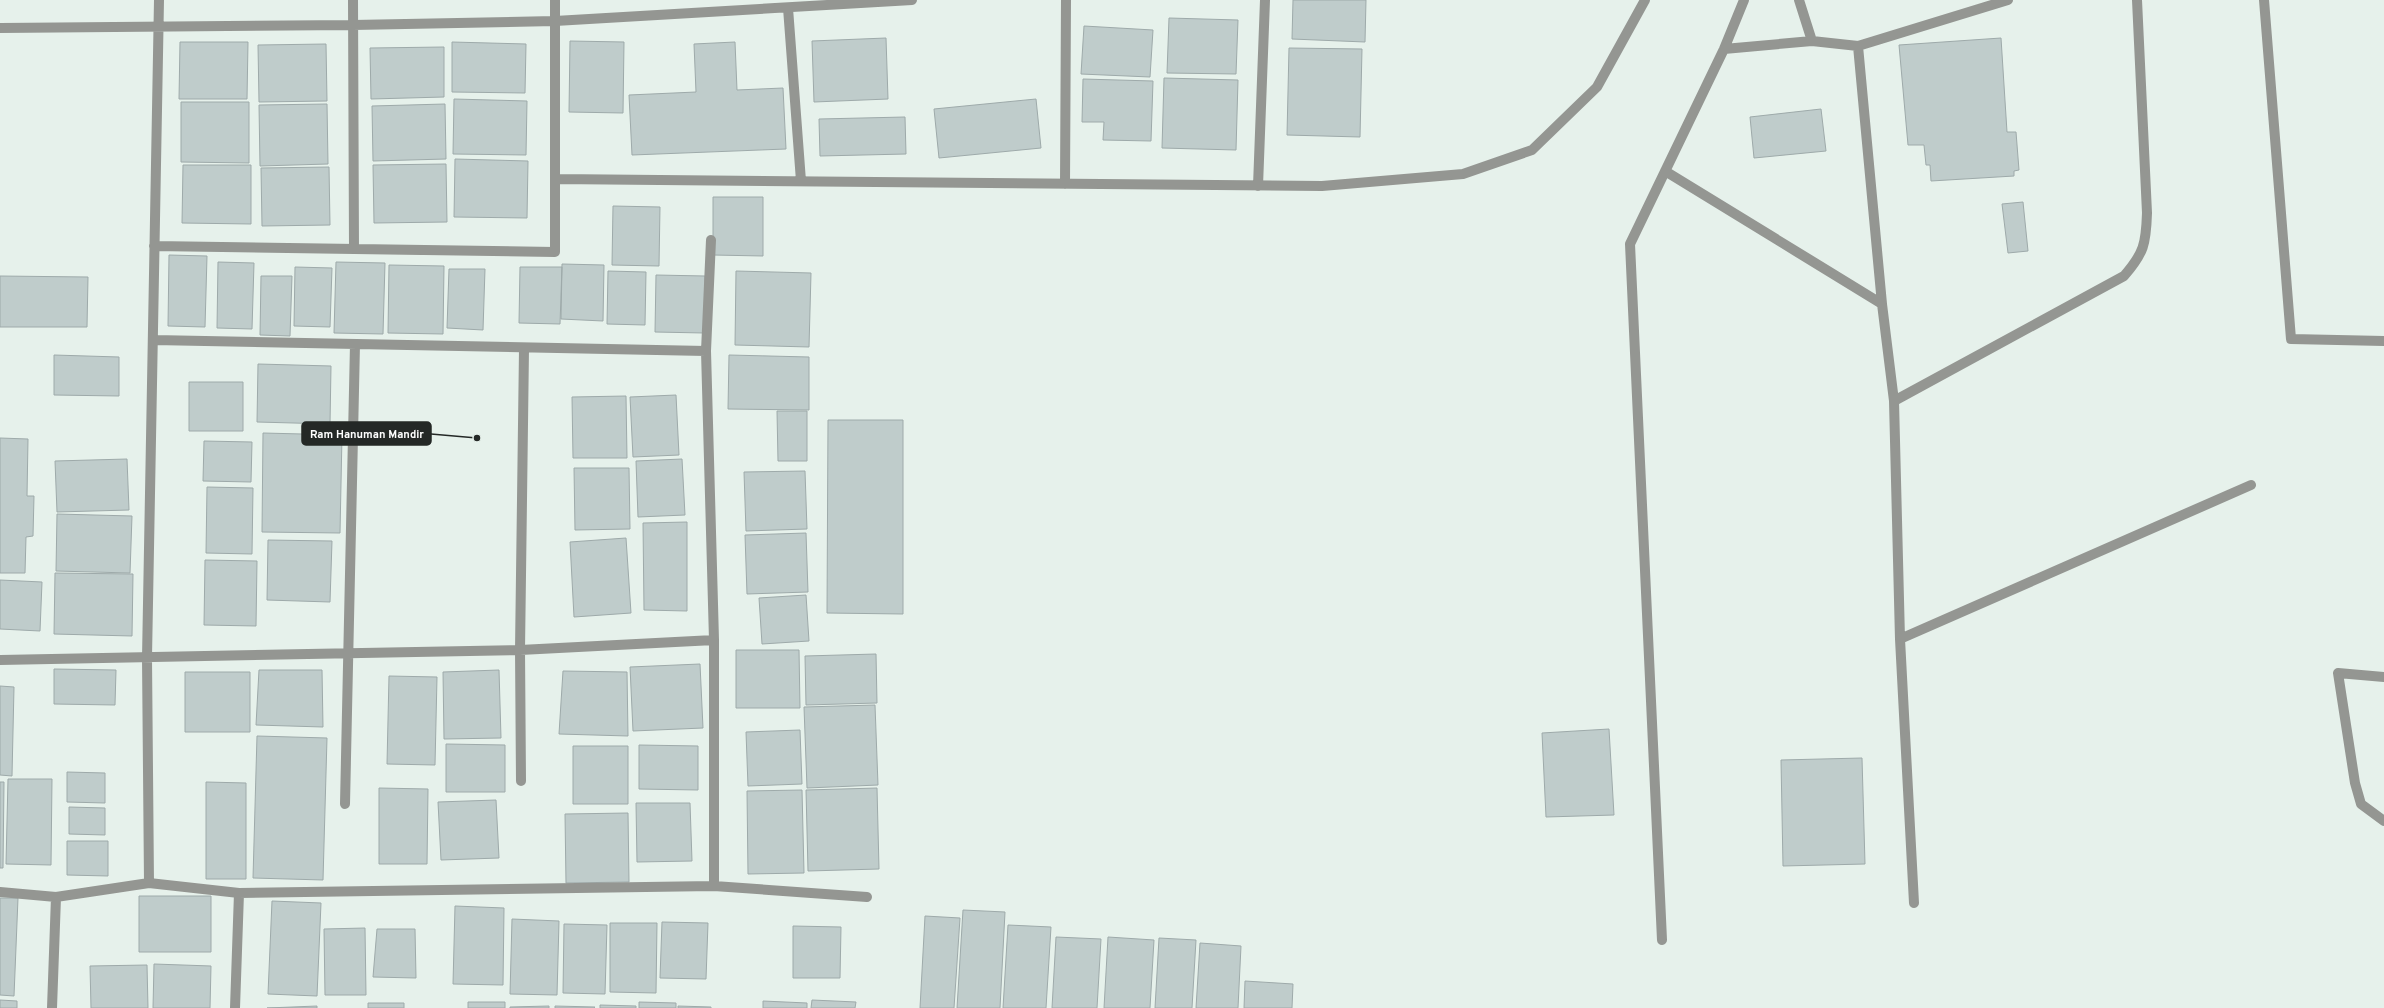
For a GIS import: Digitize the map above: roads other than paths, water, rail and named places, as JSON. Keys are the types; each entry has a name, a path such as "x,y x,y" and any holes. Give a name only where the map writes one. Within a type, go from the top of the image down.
{"street":[{"path":"149,883 147,658 154,340 158,0"},
{"path":"353,0 354,249"},
{"path":"154,246 555,252 555,0"},
{"path":"0,28 353,25 555,21 905,0"},
{"path":"1065,184 1066,0"},
{"path":"1258,186 1265,0"},
{"path":"555,179 1322,186 1463,174 1532,150 1598,87 1645,0"},
{"path":"1662,940 1630,244 1724,49 1744,0"},
{"path":"1799,0 1812,41"},
{"path":"1724,49 1812,41 1858,46 2008,0"},
{"path":"1894,400 2124,276 2140,258 2146,237 2147,213 2137,0"},
{"path":"2264,0 2291,339 2384,341"},
{"path":"788,8 801,182"},
{"path":"1858,46 1882,304 1894,400 1900,639 1914,903"},
{"path":"1665,171 1882,304"},
{"path":"711,240 706,351 714,640 714,886"},
{"path":"154,340 524,349 706,351"},
{"path":"344,804 355,344"},
{"path":"521,781 520,650 524,349"},
{"path":"1900,639 2251,485"},
{"path":"0,660 520,650 714,640"},
{"path":"2384,678 2338,673 2355,783 2361,804 2384,821"},
{"path":"0,892 56,896 149,883 239,893 714,886 867,897"},
{"path":"235,1008 239,893"},
{"path":"52,1008 56,896"}],"place":[{"name":"Ram Hanuman Mandir","path":"477,438"}]}
